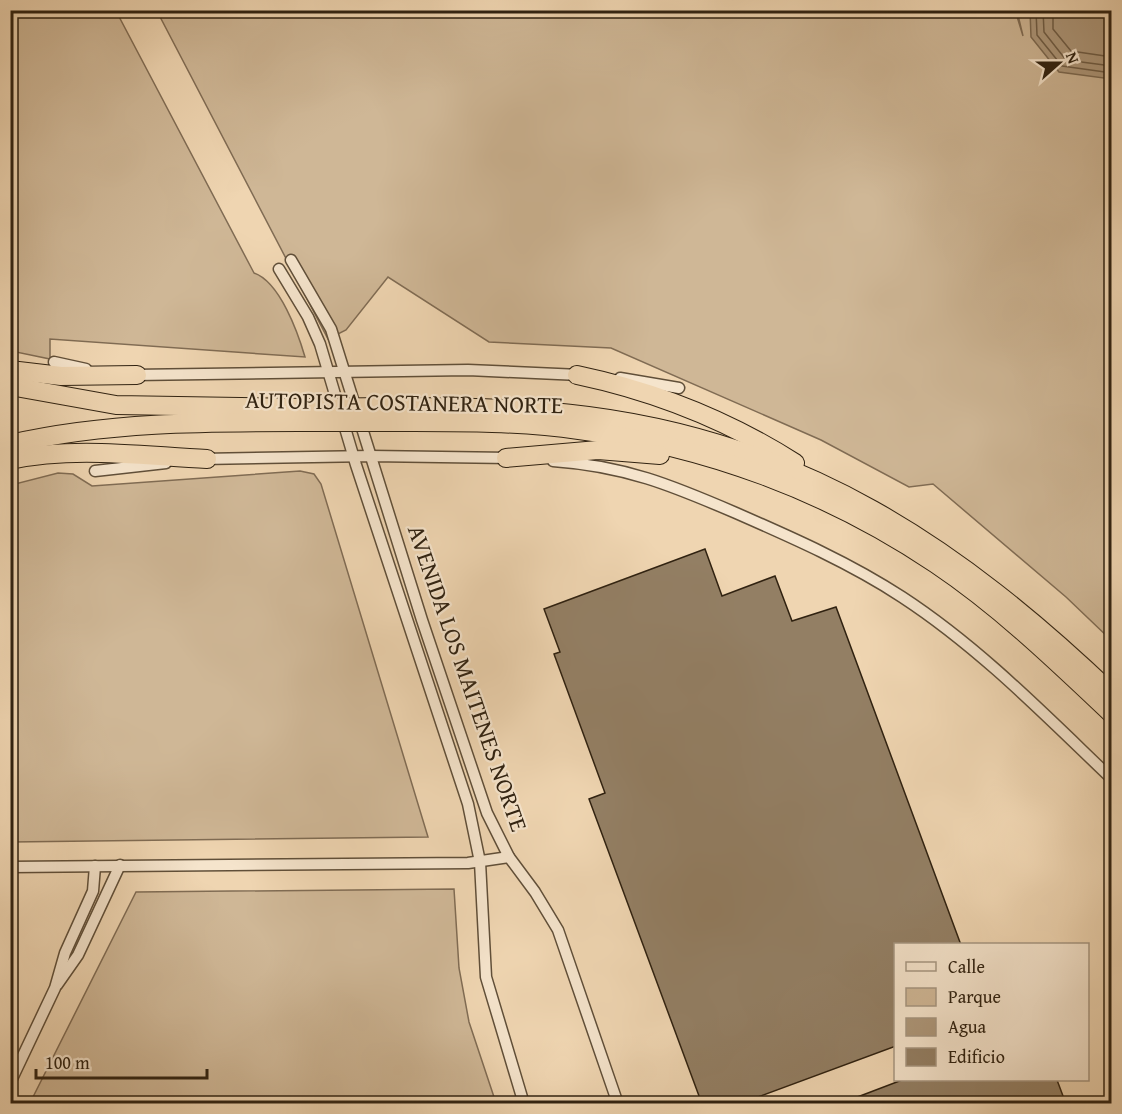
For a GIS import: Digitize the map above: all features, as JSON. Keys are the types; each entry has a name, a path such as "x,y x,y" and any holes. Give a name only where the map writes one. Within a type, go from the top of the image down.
{"highway":[{"path":"10,370 61,376 136,375"},
{"path":"577,375 638,390 695,412 761,443 840,492"},
{"name":"AUTOPISTA COSTANERA NORTE","path":"10,386 126,406 311,415 522,410 629,423 745,453 840,492 920,536 985,582 1046,633 1112,694"},
{"name":"AUTOPISTA COSTANERA NORTE","path":"10,444 84,430 126,425 311,415"},
{"name":"AUTOPISTA COSTANERA NORTE","path":"386,415 607,434 712,458 781,482 865,522 936,564 996,609 1112,714"},
{"path":"506,458 569,450 621,450 683,458 781,482"},
{"path":"10,460 38,455 70,454 207,459"}],"street":[{"name":"AVENIDA LOS MAITENES NORTE","path":"291,260 327,320 422,620 487,813 509,857 535,892 558,930 618,1104"},
{"path":"279,269 315,330 353,456 468,804 480,862 486,977 524,1104"},
{"path":"54,362 136,375 506,370 635,380 679,388"},
{"path":"95,471 207,459 371,456 506,458 596,464 650,477 847,564 905,599 971,649 1112,779"},
{"path":"408,624 422,620"},
{"path":"10,867 480,862 509,857"},
{"path":"10,1083 55,988 65,953 93,891 95,866"},
{"path":"55,988 78,955 120,866"}],"green space":[{"path":"1015,10 1023,36 1017,11 1080,11 1105,17 1111,15 1111,640 1066,597 933,484 909,487 821,440 611,348 489,342 388,277 346,330 328,339 157,11"},
{"path":"10,11 116,11 254,273 272,287 287,309 305,357 50,339 50,359 11,351"},
{"path":"300,471 314,474 321,484 428,837 11,842 11,485 58,473 73,474 92,486"},
{"path":"454,889 459,968 469,1022 496,1103 30,1103 136,892"}],"water":[{"path":"1030,11 1106,11 1111,17 1111,79 1059,72 1031,37"}],"building":[{"path":"705,549 722,596 775,576 792,621 836,607 960,943 894,943 894,1047 739,1104 702,1104 589,799 605,793 554,654 560,652 544,609"},
{"path":"899,1081 1057,1081 1066,1104 839,1104"}]}
